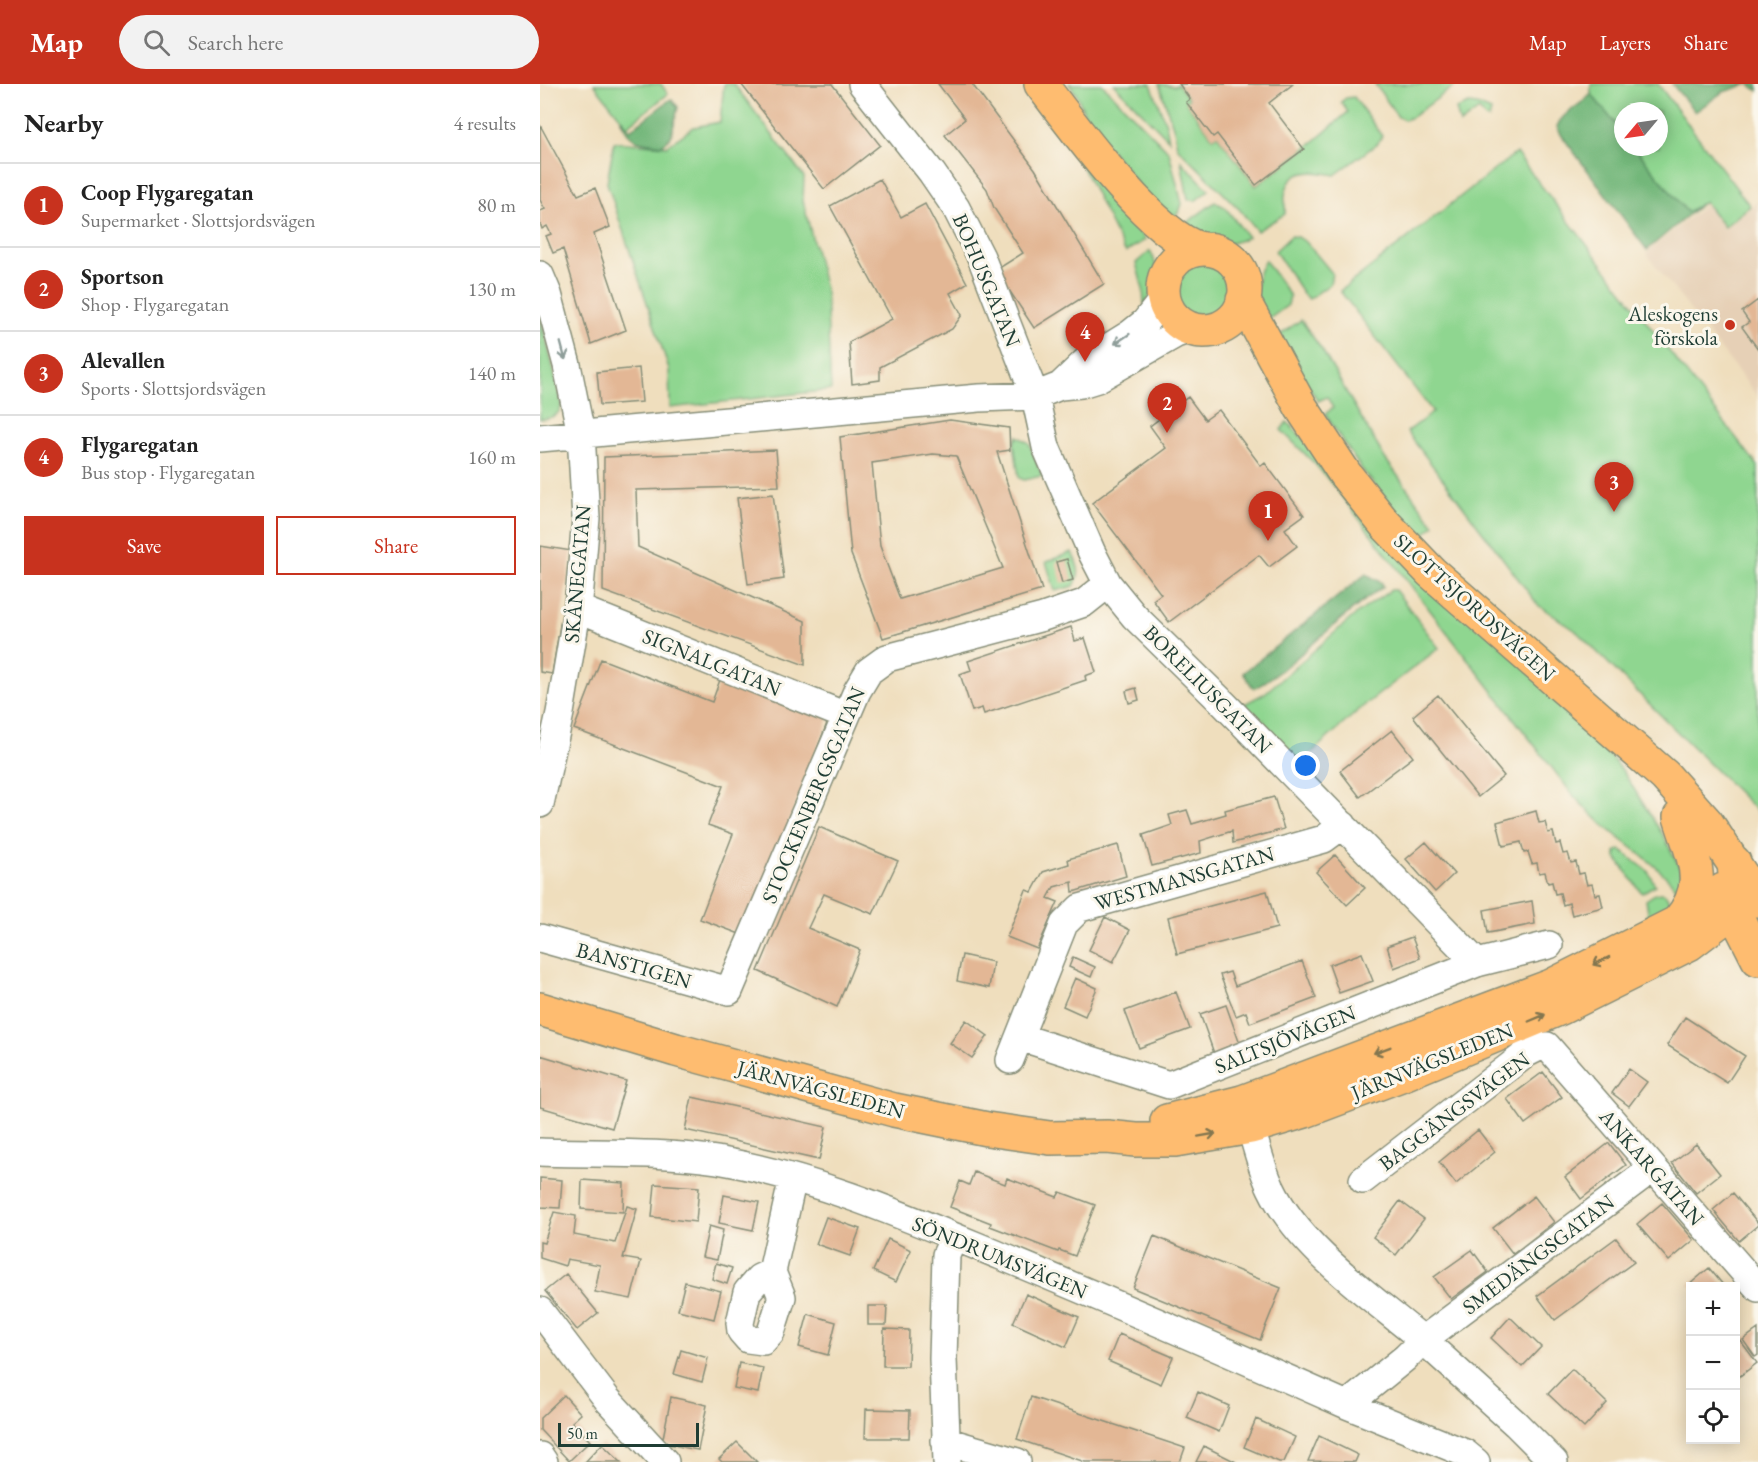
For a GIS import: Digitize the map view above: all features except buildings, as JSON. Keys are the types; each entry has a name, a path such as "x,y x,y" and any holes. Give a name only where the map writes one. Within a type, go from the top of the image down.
{"main road":[{"name":"SLOTTSJORDSVÄGEN","path":"1041,84 1123,187 1142,218 1157,249 1161,262 1163,291 1173,317 1199,330 1227,339 1250,354 1273,375 1301,407"},
{"name":"SLOTTSJORDSVÄGEN","path":"1123,187 1173,236 1190,246 1223,254 1236,265 1243,280 1243,300 1301,407 1345,474 1385,524 1431,572 1665,776 1707,823 1734,862 1750,910 1757,958"},
{"path":"1163,291 1168,271 1176,260 1201,249"},
{"path":"1199,330 1221,327 1230,321 1237,314 1243,300"},
{"name":"SLOTTSJORDSVÄGEN","path":"1566,689 1660,791 1750,910"},
{"path":"1680,817 1697,874 1695,897 1684,933 1709,939 1730,940 1757,958"},
{"name":"JÄRNVÄGSLEDEN","path":"540,1009 676,1050 894,1110 987,1129 1050,1138 1107,1137 1176,1140 1247,1114 1305,1111 1406,1073 1561,1008 1684,933 1705,910 1750,910"}],"street":[{"name":"BOHUSGATAN","path":"862,84 932,173 956,208 981,257 1035,396"},
{"name":"SKÅNEGATAN","path":"540,275 548,294 567,365 581,434 586,518 577,608 560,713 540,804"},
{"path":"1060,386 1085,362 1145,322 1163,291"},
{"path":"540,438 980,398 1035,396 1060,386 1081,384 1097,379 1176,334 1199,330"},
{"name":"BORELIUSGATAN","path":"1035,396 1046,447 1108,584 1134,616 1225,705 1477,963"},
{"name":"STOCKENBERGSGATAN","path":"729,992 865,675 887,658 1084,603 1108,584"},
{"name":"SIGNALGATAN","path":"577,608 846,716"},
{"name":"WESTMANSGATAN","path":"1015,1048 1064,924 1080,908 1324,839 1343,825"},
{"name":"BANSTIGEN","path":"540,938 729,992"},
{"name":"SALTSJÖVÄGEN","path":"1015,1048 1169,1085 1477,963 1549,945"},
{"name":"ANKARGATAN","path":"1547,1046 1758,1288"},
{"name":"BAGGÄNGSVÄGEN","path":"1363,1180 1527,1053 1547,1046"},
{"path":"1247,1114 1270,1187 1281,1207 1318,1252 1423,1340 1516,1424 1554,1462"},
{"name":"SÖNDRUMSVÄGEN","path":"540,1152 670,1156 717,1160 793,1178 860,1200 1200,1340 1347,1405 1465,1453 1476,1462"},
{"name":"SMEDÄNGSGATAN","path":"1423,1340 1653,1168"},
{"path":"772,1272 793,1178"},
{"path":"954,1237 946,1255 943,1359 946,1452 1017,1462"},
{"path":"540,1311 607,1399 665,1462"},
{"path":"1347,1405 1405,1358 1423,1340"},
{"path":"540,1456 544,1462"}],"shaded area":[{"name":"Aleskogens förskola","path":"1758,201 1758,397 1646,253 1706,204 1724,229"}],"green space":[{"path":"594,84 661,84 668,94 627,126"},
{"path":"724,84 734,84 804,177 803,201 826,293 831,390 670,408 669,369 607,183 614,142 667,146 694,127 720,122"},
{"path":"1069,84 1102,84 1169,152 1182,204 1179,212 1167,222 1087,120 1077,95"},
{"path":"1114,84 1151,84 1166,124 1169,140"},
{"path":"1159,84 1174,86 1178,84 1189,99 1186,102 1213,138 1217,135 1256,186 1305,149 1348,112 1341,102 1346,98 1354,97 1382,136 1378,143 1335,175 1311,172 1297,175 1287,186 1285,214 1257,231 1240,210 1177,147 1175,133"},
{"path":"1375,84 1457,84 1412,117 1404,120 1398,117"},
{"path":"1591,84 1658,84 1750,206 1724,227 1705,202 1687,213 1641,156 1668,156 1668,102 1614,102 1614,122 1591,94"},
{"path":"1672,84 1749,84 1723,92 1695,112"},
{"path":"1749,84 1758,84 1758,91"},
{"path":"1591,94 1614,122 1614,156 1641,156 1687,212 1701,204 1647,250 1557,127 1567,114"},
{"path":"671,99 678,107 671,137 662,145 640,142 631,137 620,119 630,130"},
{"path":"1469,104 1491,111 1489,119 1479,110 1460,124 1456,109"},
{"path":"1071,144 1120,202 1145,240 1126,252"},
{"path":"1516,153 1758,466 1758,812 1576,631 1538,605 1407,432 1433,412 1340,291"},
{"path":"1181,161 1209,190 1195,201 1188,199"},
{"path":"1215,202 1225,207 1248,237 1220,245 1204,242 1176,231"},
{"path":"1291,236 1298,237 1307,243 1332,273 1330,284 1309,299 1275,251"},
{"path":"1150,251 1156,266 1157,279 1153,292 1144,305 1143,289 1136,263"},
{"path":"1265,260 1290,296 1288,305 1269,319 1255,294 1259,272"},
{"path":"1197,261 1209,261 1220,266 1228,274 1233,291 1231,303 1220,316 1209,321 1197,321 1186,316 1178,308 1173,297 1173,285 1178,274 1186,266"},
{"path":"540,314 562,405 554,416 540,419"},
{"path":"1301,320 1322,350 1384,457 1434,525 1421,537 1403,520 1360,467 1325,414 1333,408 1327,397 1318,401 1277,337"},
{"path":"1287,422 1561,701 1622,770 1663,835 1678,864 1682,875 1680,894 1664,875 1603,824 1573,795 1336,489 1281,430"},
{"path":"1017,436 1029,443 1042,476 1024,480 1019,478 1014,443"},
{"path":"1072,552 1078,569 1074,586 1055,591 1046,562"},
{"path":"1366,574 1382,583 1383,587 1288,665 1254,689 1243,673"},
{"path":"1391,590 1395,590 1439,648 1361,708 1300,763 1243,705 1265,693 1355,615"},
{"path":"1620,850 1648,871 1655,885 1642,893 1616,858 1616,851"},
{"path":"1661,893 1665,894 1672,905 1646,920 1648,911 1646,900"}],"place":[{"name":"Aleskogens förskola","path":"1730,325"},
{"name":"Flygaregatan","path":"1085,362"},
{"name":"Sportson","path":"1167,433"},
{"name":"Alevallen","path":"1614,512"},
{"name":"Coop Flygaregatan","path":"1268,541"}]}
